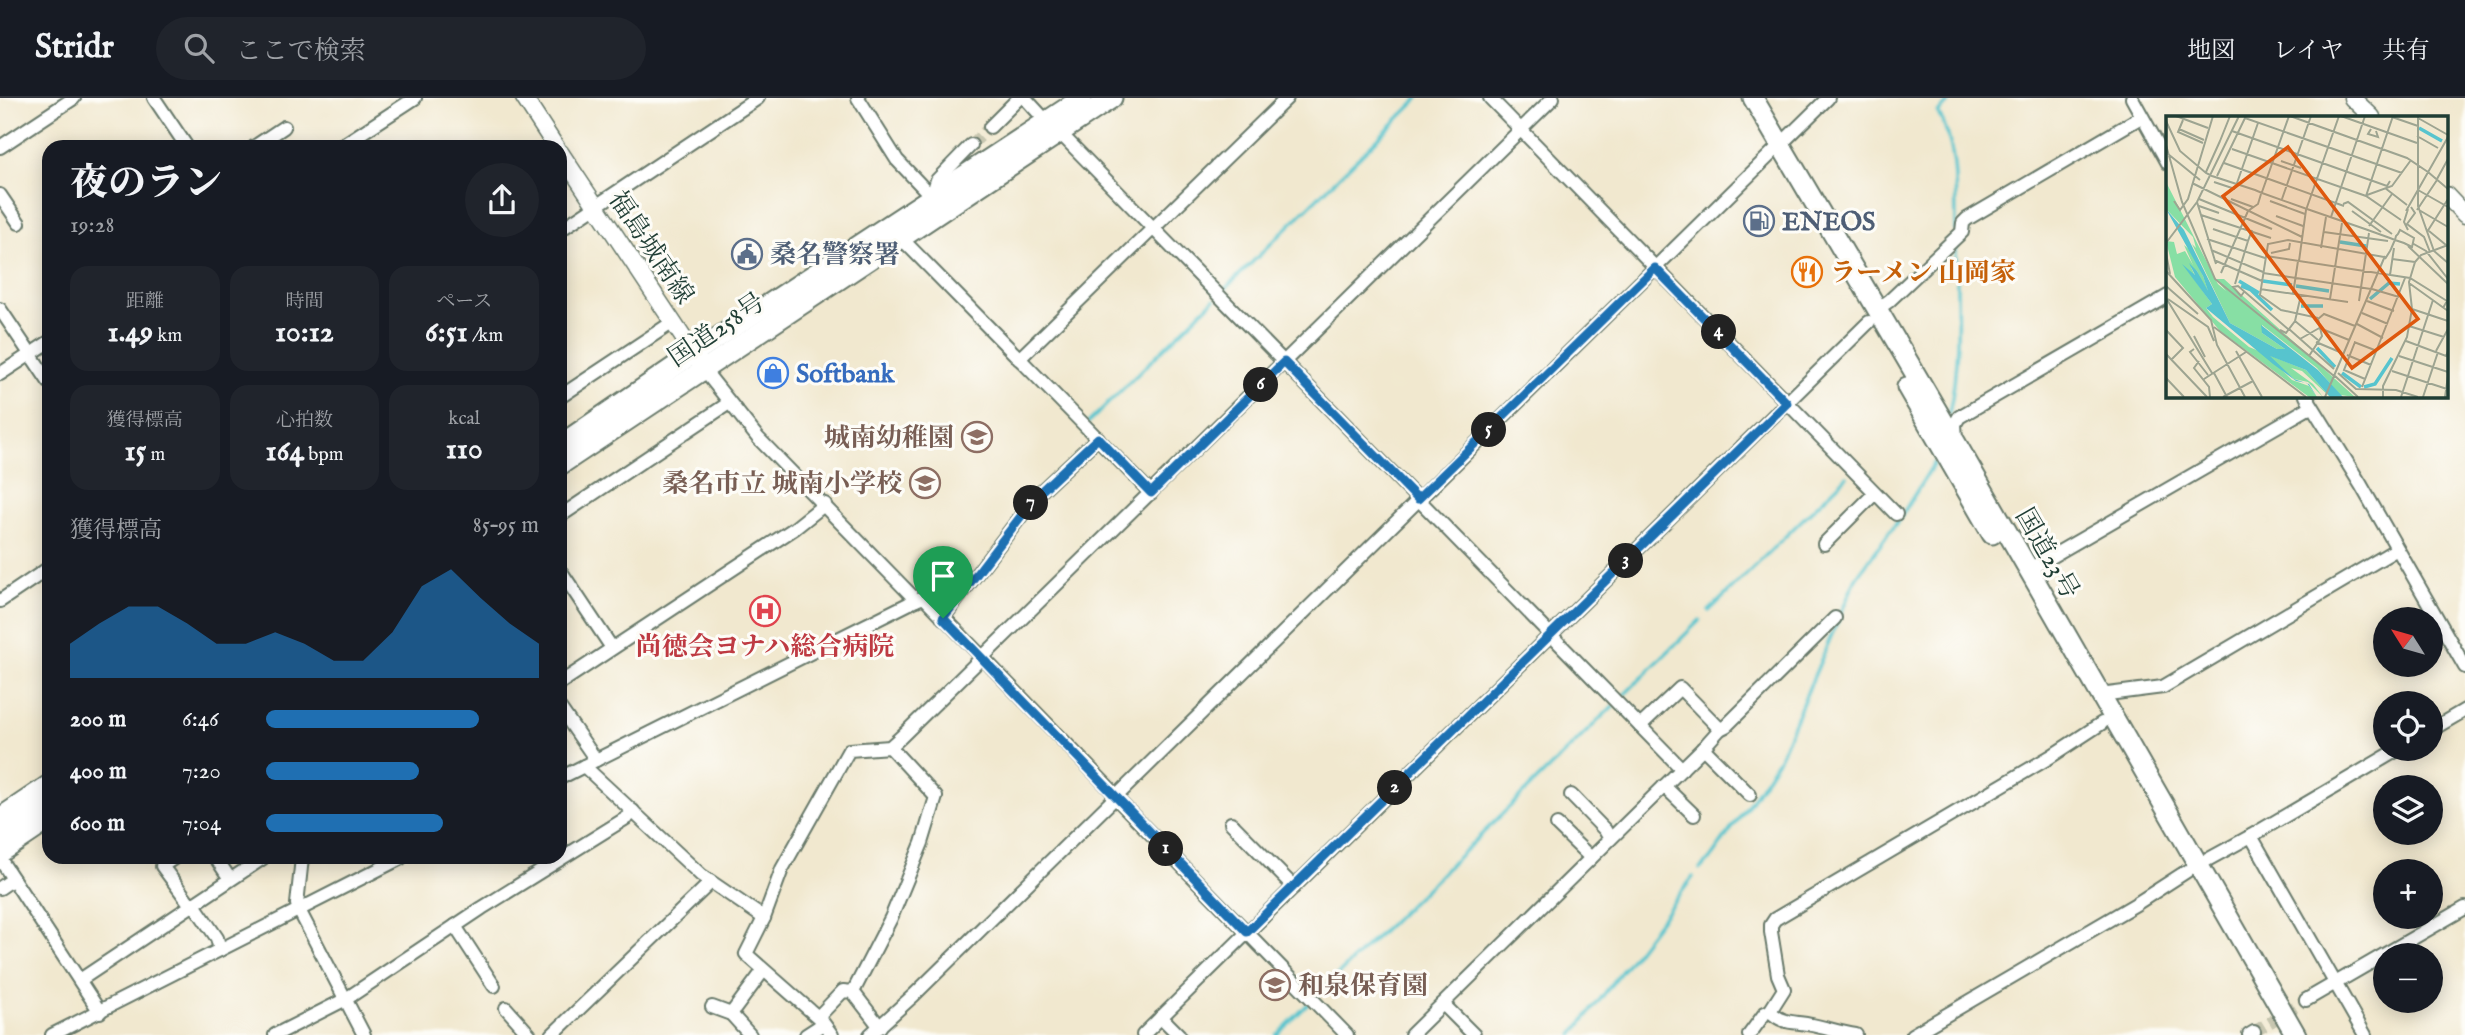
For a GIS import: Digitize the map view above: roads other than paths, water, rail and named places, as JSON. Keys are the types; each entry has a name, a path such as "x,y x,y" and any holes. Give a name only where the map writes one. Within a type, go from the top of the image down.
{"highway":[{"name":"国道258号","path":"567,441 900,237 1054,127 1082,98"},
{"name":"国道258号","path":"567,460 699,362 932,197 1054,127 1112,98"},
{"name":"国道23号","path":"1738,98 1776,150 1873,316 2102,723 2296,1035"},
{"name":"国道23号","path":"1753,98 1776,150"},
{"name":"国道23号","path":"1873,316 1956,443 2099,695 2281,1035"},
{"path":"0,804 42,776"},
{"path":"0,818 42,790"},
{"path":"0,835 42,807"},
{"path":"0,853 42,825"}],"main road":[{"path":"524,98 551,140"},
{"path":"2352,98 2371,116"},
{"name":"福島城南線","path":"567,162 699,362"},
{"path":"2448,197 2465,215"}],"street":[{"path":"0,147 75,98"},
{"path":"154,98 182,140"},
{"path":"351,140 415,98"},
{"path":"567,225 758,98"},
{"path":"858,98 897,160 932,197"},
{"path":"989,127 1019,98"},
{"path":"1025,98 1682,769"},
{"path":"1019,359 1287,98"},
{"path":"1490,98 1896,514"},
{"path":"832,1035 820,1020 746,954 764,918 782,869 849,750 890,747 1553,98"},
{"path":"853,992 875,1031 1828,98"},
{"path":"2132,98 2166,160"},
{"path":"1143,1035 1873,316 1956,238 1967,219 2141,117"},
{"path":"264,140 284,127"},
{"path":"932,197 937,180 971,145"},
{"path":"0,195 19,223"},
{"path":"900,237 1151,493"},
{"path":"1956,443 1955,424 1959,417 2166,297"},
{"path":"0,309 42,372"},
{"path":"567,392 673,322"},
{"path":"0,374 42,346"},
{"path":"699,362 758,438 916,600"},
{"path":"2028,570 2309,401 2465,667"},
{"path":"567,511 729,402"},
{"path":"943,618 1038,494 1098,438"},
{"path":"1824,544 1875,493"},
{"path":"567,678 795,528 825,504"},
{"path":"2099,695 2163,687 2397,549"},
{"path":"0,601 42,573"},
{"path":"567,580 612,648"},
{"path":"567,774 924,597 1347,1035"},
{"path":"1410,1035 1835,618"},
{"path":"1640,726 1680,688 1720,729"},
{"path":"2443,723 2465,710"},
{"path":"567,721 590,763 633,811 711,883 764,918"},
{"path":"1749,1035 1765,1013 1770,1011 1784,989 1771,932 1775,919 2050,757 2102,723"},
{"path":"853,992 891,918 922,843 936,797 890,747"},
{"path":"1703,748 1749,795"},
{"path":"1912,1035 2136,904 2192,868 2379,761"},
{"path":"1664,786 1693,815"},
{"path":"1571,795 1605,830 1610,839"},
{"path":"567,855 628,817 633,811"},
{"path":"1231,823 1294,887"},
{"path":"1557,825 1591,858"},
{"path":"2251,836 2365,1035"},
{"path":"0,859 100,1012"},
{"path":"165,864 162,866 216,938 220,950"},
{"path":"220,864 230,879"},
{"path":"80,980 254,864"},
{"path":"301,864 299,910 364,1035"},
{"path":"52,1035 387,864"},
{"path":"275,1035 346,999 553,864"},
{"path":"0,888 13,879"},
{"path":"552,1035 711,883"},
{"path":"2306,1000 2465,908"},
{"path":"455,926 494,986"},
{"path":"731,1014 764,971"},
{"path":"806,1035 843,991 853,992"},
{"path":"1443,1004 1474,1035"},
{"path":"712,1007 731,1014 750,1035"},
{"path":"506,1008 530,1035"},
{"path":"1770,1011 1787,1023 1812,1025 1856,1035"},
{"path":"1161,1017 1179,1035"}],"waterway":[{"path":"1224,290 1419,98"},
{"path":"1953,98 1938,113 1953,155 1956,231"},
{"path":"1949,414 1957,350 1956,242"},
{"path":"1088,423 1214,299"},
{"path":"1700,869 1745,810 1779,758 1856,578 1902,515 1934,463"},
{"path":"1709,611 1847,476"},
{"path":"1621,698 1700,620"},
{"path":"1317,995 1613,706"},
{"path":"1573,1035 1693,877"},
{"path":"1277,1035 1308,1004"}],"tunnel":[{"path":"971,145 990,127"},
{"path":"2254,1032 2306,1000"}],"place":[{"name":"ENEOS","path":"1759,221"},
{"name":"桑名警察署","path":"747,254"},
{"name":"ラーメン 山岡家","path":"1807,272"},
{"name":"Softbank","path":"773,373"},
{"name":"城南幼稚園","path":"977,437"},
{"name":"桑名市立 城南小学校","path":"925,483"},
{"name":"尚徳会ヨナハ総合病院","path":"765,611"},
{"name":"和泉保育園","path":"1275,985"}]}
